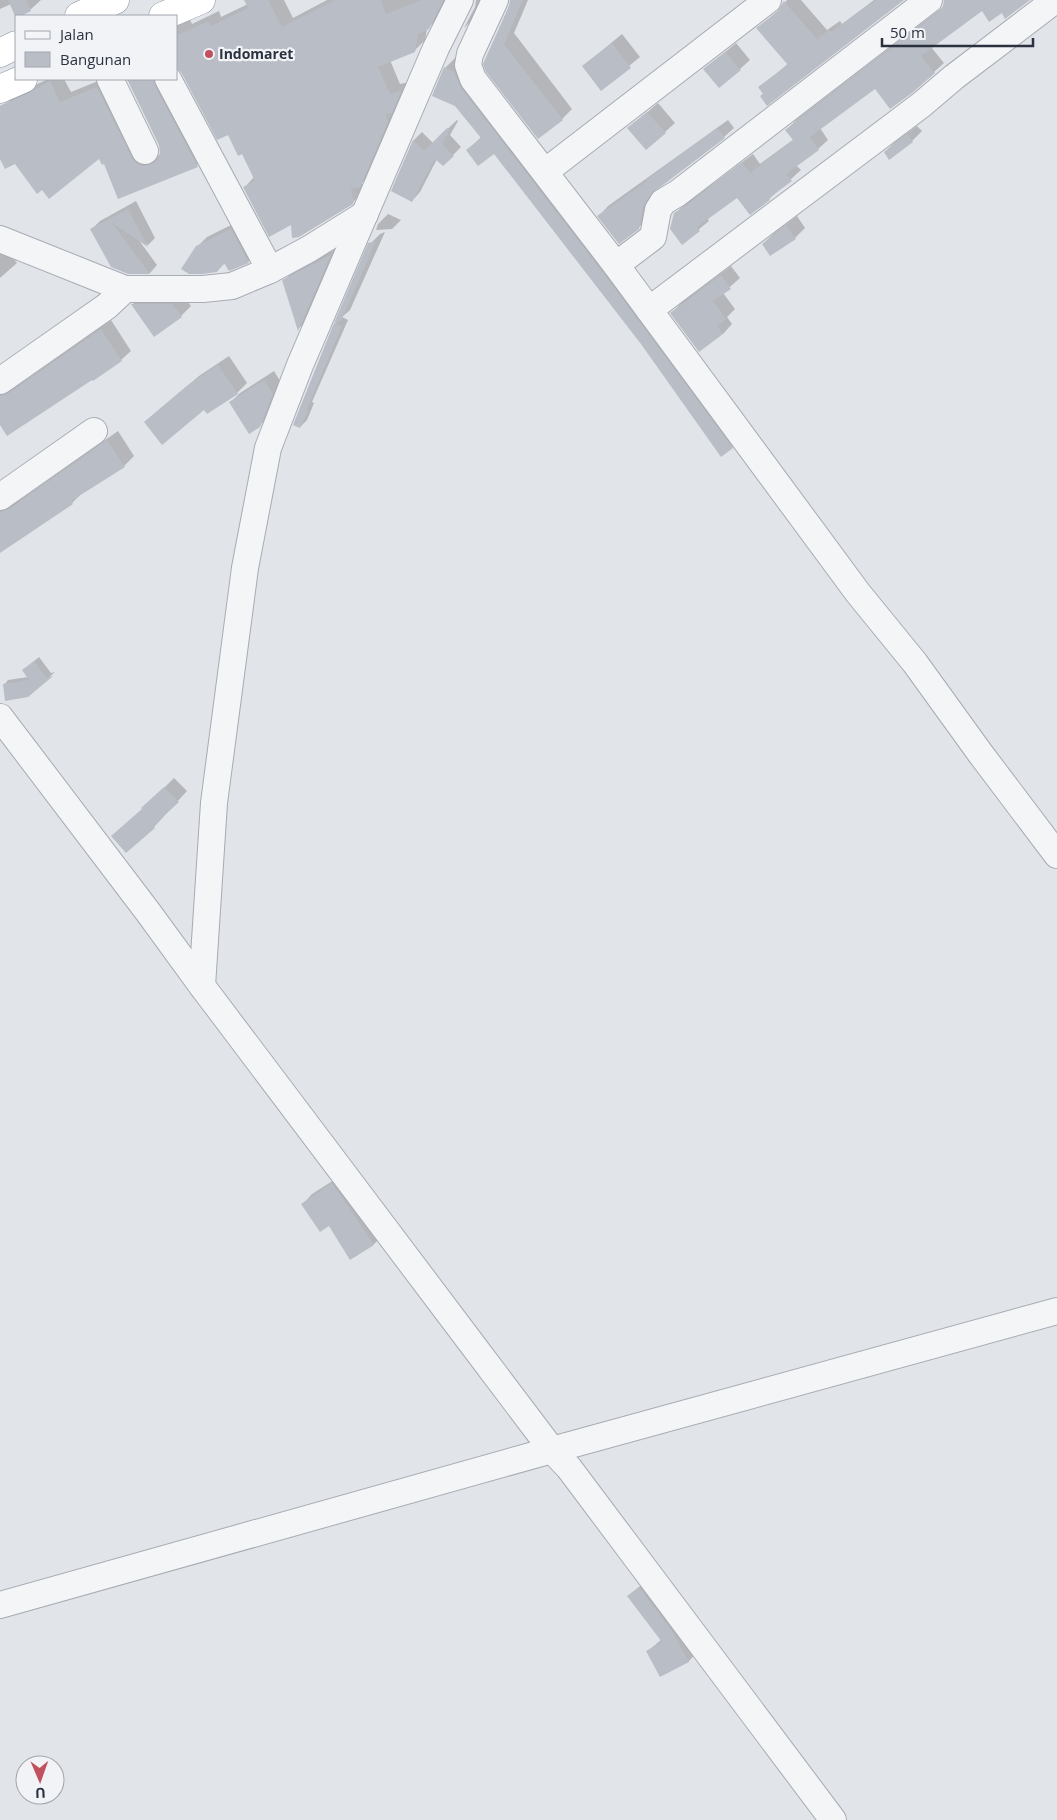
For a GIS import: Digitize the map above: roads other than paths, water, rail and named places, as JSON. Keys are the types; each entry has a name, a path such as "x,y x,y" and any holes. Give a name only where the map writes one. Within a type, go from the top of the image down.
{"highway":[{"path":"81,15 115,0"},
{"path":"165,15 201,0"},
{"path":"0,52 15,45"},
{"path":"0,89 21,80"}],"street":[{"path":"202,986 214,803 244,568 268,448 300,365 436,48 460,0"},
{"path":"495,0 470,54 468,65 474,79 546,171 858,593 915,663 1057,855"},
{"path":"546,171 768,0"},
{"path":"616,265 653,237 658,210 663,202 746,142 929,0"},
{"path":"649,310 921,105 954,77 1050,4"},
{"path":"436,48 468,65"},
{"path":"110,80 145,151"},
{"path":"169,80 270,270"},
{"path":"0,239 125,289 203,289 232,286 270,270 309,249 365,214"},
{"path":"0,381 107,306 125,289"},
{"path":"0,497 94,431"},
{"path":"0,717 552,1450 569,1468 832,1820"},
{"path":"0,1605 1057,1311"}],"place":[{"name":"Indomaret","path":"209,54"}]}
